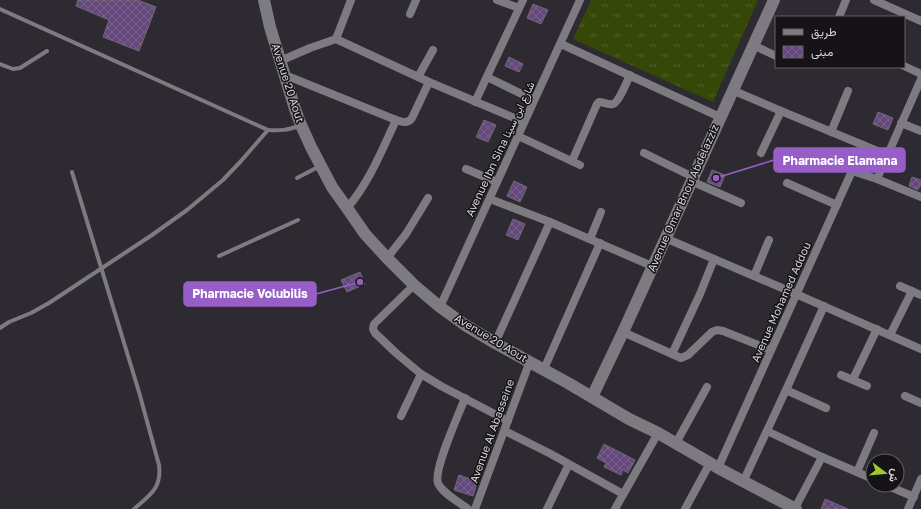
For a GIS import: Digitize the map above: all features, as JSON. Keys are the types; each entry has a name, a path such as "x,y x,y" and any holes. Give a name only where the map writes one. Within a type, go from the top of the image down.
{"street":[{"name":"Avenue 20 Aout","path":"264,0 270,27 295,109 301,125 332,187 365,234 414,285 440,307 465,325 495,343 544,369 629,419 658,433 743,482 795,508"},
{"path":"336,39 351,0"},
{"path":"497,0 519,8"},
{"path":"475,102 523,0"},
{"name":"Avenue Ibn Sina شارع ابن سينا","path":"440,307 580,0"},
{"name":"Avenue Omar Bnou Abdelazziz","path":"592,397 774,0"},
{"path":"839,16 846,0"},
{"path":"874,0 890,3 921,20"},
{"path":"410,14 413,1"},
{"path":"280,61 336,39 429,82 524,122"},
{"path":"561,44 720,117"},
{"path":"753,45 775,56"},
{"path":"418,76 433,50"},
{"path":"905,66 921,74"},
{"path":"285,75 396,120 406,122 410,120 416,110 429,82"},
{"path":"572,161 597,104 599,102 611,104 615,102 621,94 630,75"},
{"path":"486,77 534,100"},
{"path":"876,179 921,79"},
{"path":"732,90 887,154"},
{"path":"831,132 848,91"},
{"path":"761,154 781,111"},
{"path":"347,208 356,198 367,181 396,120"},
{"path":"901,123 921,132"},
{"path":"518,136 580,165"},
{"name":"Avenue Mohamed Addou","path":"685,509 714,465 771,350 863,145"},
{"path":"644,153 741,203"},
{"path":"466,169 497,182"},
{"path":"852,171 921,197"},
{"path":"786,183 837,205"},
{"path":"387,258 406,234 428,198"},
{"path":"490,199 550,222 652,266"},
{"path":"590,239 601,212"},
{"path":"495,343 550,222"},
{"path":"665,238 824,306 921,350"},
{"path":"754,276 769,240"},
{"path":"544,369 600,243"},
{"path":"672,354 700,294 714,259"},
{"path":"414,285 374,324 373,329 375,333 422,374 441,386 508,421"},
{"path":"900,286 921,295"},
{"path":"890,335 912,291"},
{"path":"743,482 824,306"},
{"path":"852,379 876,329"},
{"path":"623,332 681,358 688,356 712,332 717,330 771,350"},
{"name":"Avenue Al Abasseine","path":"475,509 530,362"},
{"path":"401,416 422,374"},
{"path":"841,375 867,386"},
{"path":"676,443 707,387"},
{"path":"786,390 826,408"},
{"path":"905,396 921,403"},
{"path":"465,398 443,455 437,477 440,487 468,509"},
{"path":"504,431 569,464 623,494"},
{"path":"767,431 865,476"},
{"path":"615,509 658,433"},
{"path":"857,472 874,433"},
{"path":"795,508 822,457"},
{"path":"547,509 569,464"},
{"path":"908,509 921,479"},
{"path":"905,493 914,497"}],"lane":[{"path":"0,9 268,130 286,130 301,125"},
{"path":"0,64 12,69 20,68 47,51"},
{"path":"0,328 9,322 31,313 49,303 152,235 223,180 268,130"},
{"path":"297,178 321,166"},
{"path":"72,172 139,392 160,471 159,482 155,488 150,495 134,509"},
{"path":"219,256 298,220"}],"green space":[{"path":"591,0 758,0 713,102 573,39"}],"building":[{"path":"78,0 138,0 156,7 139,51 103,37 109,20 76,6"},
{"path":"533,4 548,10 541,24 527,18"},
{"path":"509,57 523,64 519,72 505,66"},
{"path":"878,112 893,118 888,130 873,124"},
{"path":"484,120 496,125 488,142 476,137"},
{"path":"712,170 725,175 720,187 707,182"},
{"path":"912,177 921,180 918,190 909,186"},
{"path":"514,181 527,187 520,202 507,196"},
{"path":"513,219 525,224 518,240 506,235"},
{"path":"360,272 365,284 347,292 341,280"},
{"path":"604,444 635,460 628,473 623,470 621,475 604,467 606,463 597,458"},
{"path":"459,475 476,481 473,496 454,490"},
{"path":"825,499 848,509 821,509"}],"place":[{"name":"Pharmacie Elamana","path":"716,178"},
{"name":"Pharmacie Volubilis","path":"360,282"}]}
